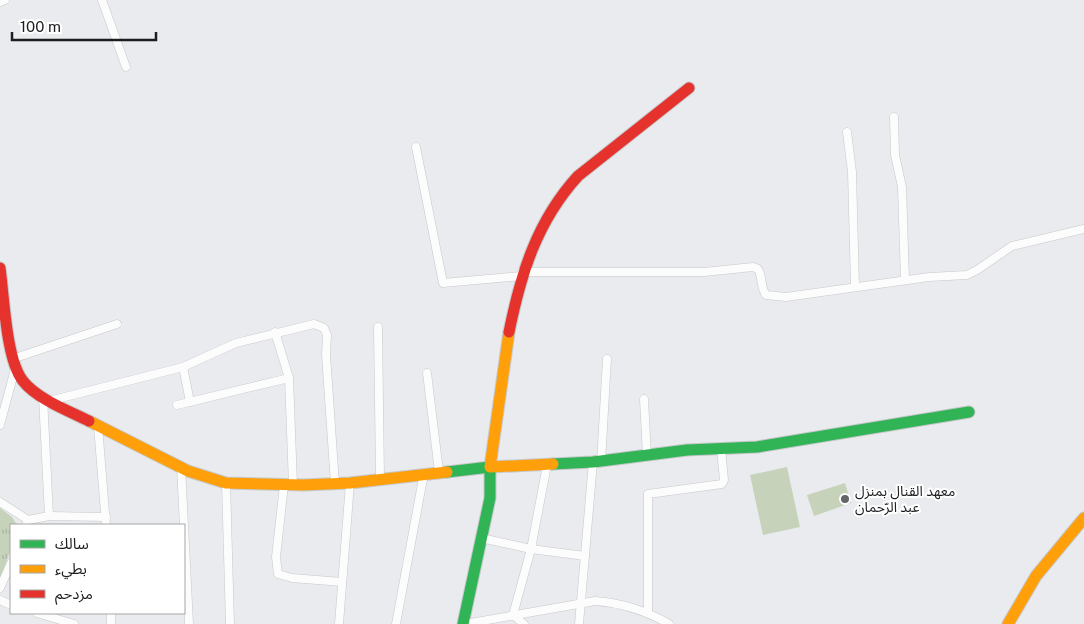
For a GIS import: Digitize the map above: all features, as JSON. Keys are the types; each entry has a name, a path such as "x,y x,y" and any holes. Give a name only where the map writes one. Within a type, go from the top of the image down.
{"street":[{"path":"0,2 5,0"},
{"path":"102,0 126,68"},
{"path":"669,624 648,612 611,602 582,602 464,624 490,498 490,467 503,363 521,274 540,227 562,192 578,176 689,88"},
{"path":"894,117 895,155 902,187 905,280"},
{"path":"847,132 852,172 855,286"},
{"path":"416,147 442,283 521,274 704,272 753,267 758,269 762,290 769,297 905,280 967,275 1012,246 1084,229"},
{"path":"0,268 13,364 0,425"},
{"path":"13,364 117,324"},
{"path":"46,399 183,367 236,344 275,332 314,324 324,328 327,335 326,355 335,484"},
{"path":"378,327 380,479"},
{"path":"275,332 289,378 288,484 276,557 278,574 292,578 342,582"},
{"path":"579,624 607,359"},
{"path":"13,364 23,381 46,399 181,467 226,483 335,484 490,467 597,462 687,450 767,445 968,412"},
{"path":"183,367 190,402"},
{"path":"427,373 439,472"},
{"path":"178,405 289,378"},
{"path":"46,399 49,516"},
{"path":"644,399 648,456"},
{"path":"0,502 27,522 49,516 106,521 98,426"},
{"path":"648,612 648,494 722,484 724,480 721,449"},
{"path":"507,624 512,615 531,549 547,465"},
{"path":"181,467 184,524"},
{"path":"396,624 424,473"},
{"path":"226,483 230,624"},
{"path":"339,624 350,483"},
{"path":"1008,624 1036,576 1084,518"},
{"path":"481,538 531,549 585,556"},
{"path":"185,546 189,624"},
{"path":"0,588 10,565"},
{"path":"40,614 71,624"},
{"path":"512,615 524,624"}],"green space":[{"path":"787,467 800,527 763,535 750,475"},
{"path":"845,483 851,503 814,516 807,495"},
{"path":"0,508 12,517 16,524 10,524 10,552 0,579"}],"traffic: fast":[{"path":"553,464 593,462 687,450 757,447 969,412"},
{"path":"447,472 490,467 490,498 463,624"}],"traffic: slow":[{"path":"509,332 490,467 553,464"},
{"path":"89,421 188,471 226,483 303,485 350,483 447,472"},
{"path":"1008,624 1036,576 1084,518"}],"traffic: jam":[{"path":"509,332 525,269 541,230 564,193 578,176 689,88"},
{"path":"0,268 9,343 17,371 23,381 36,393 89,421"}],"place":[{"name":"معهد القنال بمنزل عبد الرّحمان","path":"845,499"}]}
